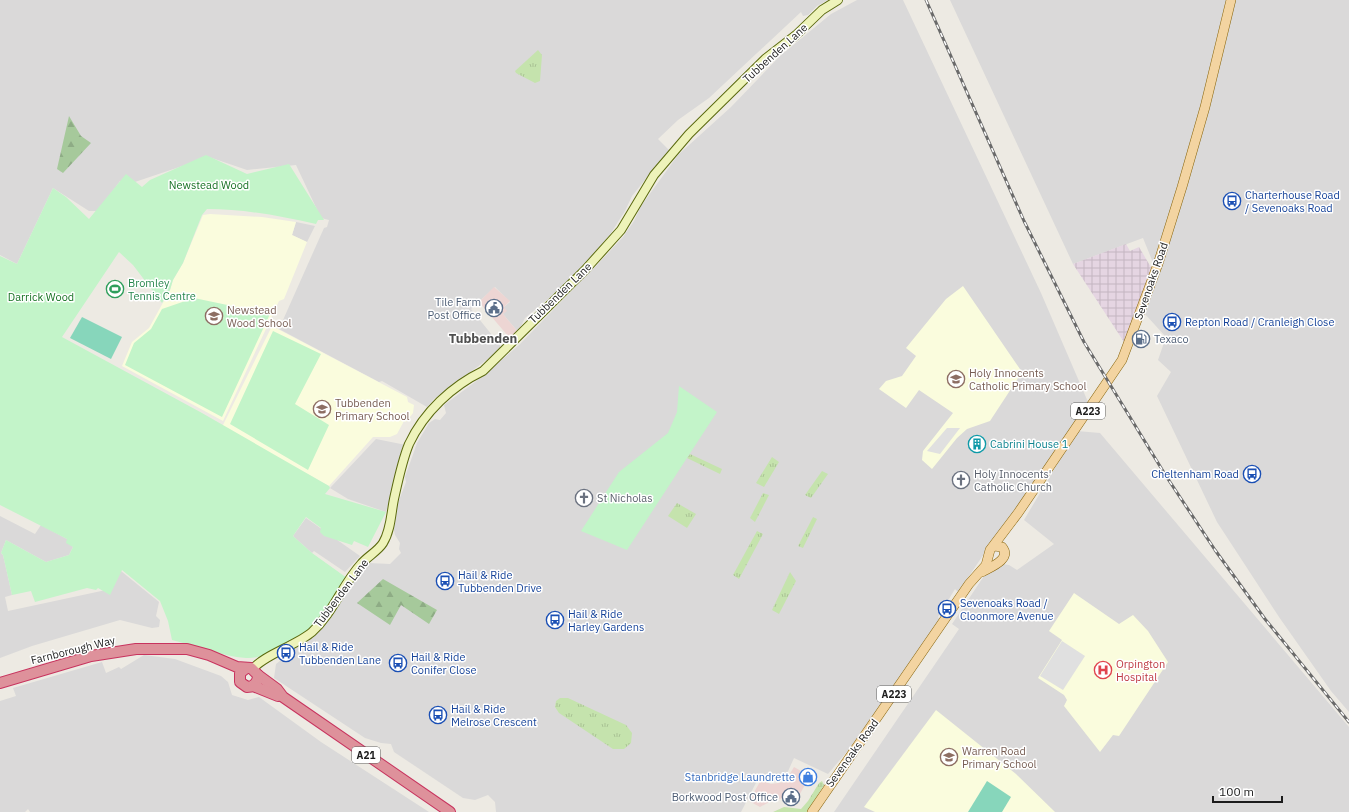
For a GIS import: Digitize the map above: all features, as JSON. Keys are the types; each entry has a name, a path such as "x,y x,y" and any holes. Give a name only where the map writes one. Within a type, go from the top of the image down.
{"highway":[{"name":"Farnborough Way","path":"0,683 110,652 136,649 188,650 202,653 252,671 277,689 283,697"},
{"name":"Farnborough Way","path":"177,650 218,666 239,679"},
{"path":"252,671 257,682 253,686 244,686 239,679 240,673 252,671"},
{"name":"Farnborough Way","path":"253,686 283,697 450,812"}],"main road":[{"name":"Sevenoaks Road","path":"994,546 1118,367 1152,280 1200,126 1231,0"},
{"path":"989,555 994,561 999,562 1005,556 1003,542 1005,532"},
{"path":"994,546 999,546 1004,549"},
{"name":"A223","path":"989,555 990,550 994,546"},
{"name":"Sevenoaks Road","path":"812,812 976,576 988,562 989,555"},
{"name":"Sevenoaks Road","path":"976,576 999,562"}],"street":[{"name":"Tubbenden Lane","path":"252,671 258,663 285,649 313,631 333,607 361,564 382,544 388,529 393,501 408,448 430,412 448,394 469,377 483,370 586,270 621,230 654,175 689,134 764,60 796,35 822,10 838,0"}],"shaded area":[{"path":"0,0 828,0 817,6 808,15 803,16 801,12 709,98 678,120 658,139 669,150 632,196 625,211 609,236 583,266 560,289 525,318 518,332 503,314 504,307 510,302 495,287 471,309 500,345 500,350 434,399 427,407 382,381 379,382 279,329 324,228 327,227 329,220 321,218 296,165 247,170 209,157 129,184 120,181 98,211 89,211 53,188 17,264 0,255"},
{"path":"857,0 903,0 1041,293 1088,402 958,592 955,589 938,617 940,620 917,653 850,748 828,774 794,758 784,780 773,782 759,777 741,812 496,812 495,802 488,795 475,800 463,798 394,752 391,744 381,743 365,738 274,678 276,664 310,637 357,574 369,563 390,564 401,553 399,549 400,543 395,535 392,521 406,482 405,477 417,443 429,423 435,419 440,420 446,413 444,405 483,376 519,345 596,266 623,237 634,221 641,206 678,155 731,107 780,56 831,14"},
{"path":"950,0 1349,0 1349,712 1331,691 1279,617 1217,522 1157,396 1171,372 1158,360 1166,337 1144,313 1158,275 1143,238 1073,264"},
{"name":"Newstead Wood School","path":"210,214 262,217 296,222 292,235 307,242 284,299 279,301 223,421 122,366 132,342 149,328 170,290 173,280 183,263 203,215"},
{"path":"296,222 315,226 307,242 292,235"},
{"path":"1126,244 1130,251 1139,247 1152,269 1124,342 1073,264"},
{"name":"Holy Innocents Catholic Primary School","path":"963,286 1022,372 990,421 967,429 957,438 932,469 922,460 923,451 953,413 919,390 906,408 879,389 886,381 902,376 916,356 906,348 946,299"},
{"path":"494,287 510,301 504,307 507,311 503,314 518,332 512,337 508,336 479,302"},
{"name":"Tubbenden Primary School","path":"272,326 407,397 408,402 414,405 413,413 406,422 404,421 397,434 390,437 373,437 329,486 222,427"},
{"path":"947,428 960,428 940,454 927,451"},
{"path":"1077,431 1100,433 1349,727 1349,812 834,812 959,629 952,624 984,576 1002,564 1009,565 1017,570 1054,544 1024,520"},
{"path":"376,439 406,445 386,512 348,499 330,488"},
{"path":"0,516 35,534 41,525 67,539 73,547 69,555 46,562 6,540 1,553 3,555 12,595 5,597 8,611 106,590 116,567 159,602 156,616 160,620 159,627 152,628 120,620 32,646 0,658"},
{"path":"306,518 360,556 345,572 314,551 312,553 293,536"},
{"name":"Orpington Hospital","path":"1074,593 1119,624 1133,615 1148,631 1168,662 1119,736 1113,735 1100,752 1064,706 1067,700 1064,695 1038,678 1062,640 1049,631"},
{"path":"1062,641 1085,656 1063,690 1040,676"},
{"path":"144,655 175,659 221,676 228,682 232,695 248,700 259,697 321,742 429,812 30,812 28,809 25,812 0,812 0,701 16,696 13,688 102,662 106,673 119,667 121,669"},
{"name":"Warren Road Primary School","path":"936,710 1016,774 1055,812 875,812 864,807"},
{"path":"794,767 810,776 796,801 784,798 773,800 760,807 749,801 761,780 771,784 785,782"}],"green space":[{"path":"538,50 542,55 540,81 535,83 516,73 515,71"},
{"path":"69,116 81,136 91,143 63,173 57,169"},
{"path":"206,155 247,174 289,164 324,220 318,220 316,224 289,218 235,210 207,209 202,215 183,263 162,303 133,265 119,252 62,337 202,413 329,486 330,488 325,494 386,512 368,547 354,541 352,545 324,536 320,532 321,528 306,517 293,536 312,553 347,578 326,613 309,631 288,645 255,658 227,655 172,640 168,621 160,601 122,570 110,595 98,588 96,590 87,588 35,602 31,591 12,595 3,555 1,553 6,540 46,562 69,555 73,547 66,543 67,539 0,505 0,256 17,264 53,188 66,197 89,219 126,174 142,187 150,180"},
{"path":"194,298 270,314 222,417 125,365 134,343 151,329 162,309"},
{"path":"82,317 122,337 111,359 70,338"},
{"path":"273,331 321,354 295,404 329,425 308,470 230,424"},
{"path":"679,386 717,412 627,550 581,531 619,472 668,433 677,412"},
{"path":"690,454 722,469 720,474 687,458"},
{"path":"772,457 779,462 764,487 756,483"},
{"path":"822,471 828,474 811,498 805,495"},
{"path":"763,493 769,495 755,522 750,518"},
{"path":"677,503 696,514 687,528 668,516"},
{"path":"813,517 817,519 803,548 798,546"},
{"path":"757,531 763,534 739,579 733,575"},
{"path":"790,572 796,581 779,614 772,610"},
{"path":"383,579 437,610 429,624 401,605 390,625 357,603"},
{"path":"560,698 568,698 626,725 632,733 631,743 624,749 613,749 559,713 555,707 556,701"},
{"path":"822,781 824,785 807,812 773,812 784,807 801,809"},
{"path":"987,781 1011,797 1002,812 968,812"}],"railway":[{"path":"926,0 1024,221 1084,342 1166,476 1215,550 1265,619 1349,722"}],"place":[{"name":"Charterhouse Road / Sevenoaks Road","path":"1232,201"},
{"name":"Bromley Tennis Centre","path":"115,289"},
{"name":"Tile Farm Post Office","path":"494,308"},
{"name":"Newstead Wood School","path":"214,316"},
{"name":"Repton Road / Cranleigh Close","path":"1172,322"},
{"name":"Texaco","path":"1141,339"},
{"name":"Holy Innocents Catholic Primary School","path":"956,379"},
{"name":"Tubbenden Primary School","path":"322,409"},
{"name":"Cabrini House 1","path":"977,444"},
{"name":"Cheltenham Road","path":"1252,474"},
{"name":"Holy Innocents' Catholic Church","path":"961,480"},
{"name":"St Nicholas","path":"584,498"},
{"name":"Hail & Ride Tubbenden Drive","path":"445,581"},
{"name":"Sevenoaks Road / Cloonmore Avenue","path":"947,609"},
{"name":"Hail & Ride Harley Gardens","path":"555,620"},
{"name":"Hail & Ride Tubbenden Lane","path":"286,653"},
{"name":"Hail & Ride Conifer Close","path":"398,663"},
{"name":"Orpington Hospital","path":"1103,670"},
{"name":"Hail & Ride Melrose Crescent","path":"438,715"},
{"name":"Warren Road Primary School","path":"949,757"},
{"name":"Stanbridge Laundrette","path":"808,777"},
{"name":"Borkwood Post Office","path":"791,797"}],"district":[{"name":"Tubbenden","path":"483,338"}],"park label":[{"name":"Newstead Wood","path":"209,185"},
{"name":"Darrick Wood","path":"41,297"}]}
